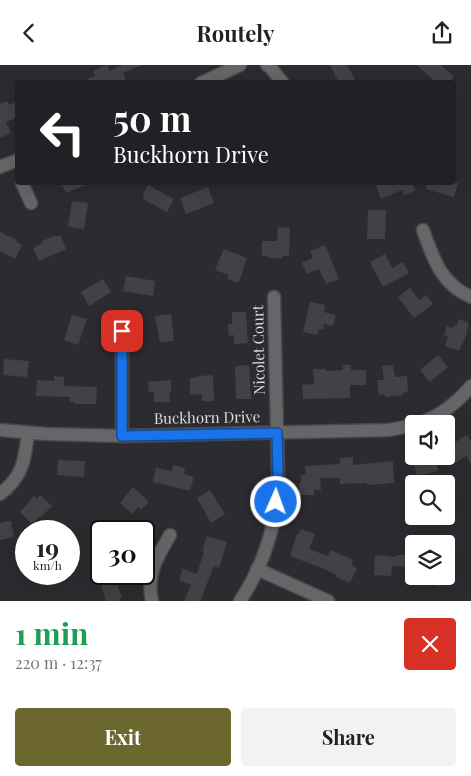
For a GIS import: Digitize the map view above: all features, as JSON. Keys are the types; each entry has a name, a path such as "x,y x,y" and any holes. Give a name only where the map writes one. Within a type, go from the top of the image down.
{"street":[{"path":"208,80 240,65"},
{"path":"267,65 280,80"},
{"path":"0,167 15,164"},
{"path":"23,185 31,203"},
{"path":"423,230 433,258 442,273 451,285 471,297"},
{"name":"Nicolet Court","path":"240,601 257,569 275,515 278,474 274,297"},
{"path":"122,331 122,436"},
{"name":"Buckhorn Drive","path":"437,415 450,407 471,386"},
{"name":"Buckhorn Drive","path":"0,430 83,436 122,436 389,430 405,427"},
{"path":"0,494 14,482 19,473 26,455 28,433"},
{"path":"152,601 150,591 152,571 170,535"},
{"path":"257,569 328,601"}],"building":[{"path":"106,65 110,71 122,65 142,65 123,73 126,80 86,80 95,76 93,71"},
{"path":"330,65 347,65 355,80 338,80"},
{"path":"417,65 441,65 454,77 452,80 433,80"},
{"path":"7,101 9,105 15,102 15,118 6,122 11,133 0,138 0,104"},
{"path":"458,183 454,197 426,189 427,185 456,185"},
{"path":"62,185 85,185 66,193"},
{"path":"148,185 174,199 167,212 143,199 143,194"},
{"path":"376,185 413,185 415,191 404,195 402,190 381,199"},
{"path":"208,187 214,203 186,214 180,198"},
{"path":"72,201 88,203 84,229 68,227"},
{"path":"368,210 386,210 385,239 367,239"},
{"path":"278,227 290,228 289,256 268,258 268,256 262,256 262,241 277,241"},
{"path":"0,232 17,240 16,242 22,245 15,259 0,251"},
{"path":"60,235 66,249 39,261 33,248 43,243 42,241"},
{"path":"325,245 339,279 326,284 319,269 307,274 302,263 313,258 310,251"},
{"path":"224,249 247,258 238,283 227,279 229,275 215,270"},
{"path":"385,254 392,268 403,262 409,273 383,287 370,262"},
{"path":"126,276 155,281 153,296 123,291"},
{"path":"103,279 111,292 89,306 81,292"},
{"path":"410,288 419,300 426,295 433,304 414,318 398,297"},
{"path":"310,302 325,305 324,312 336,315 333,326 324,324 323,330 319,329 317,335 303,332"},
{"path":"232,312 246,312 248,343 234,344 234,335 229,336 228,324 232,324"},
{"path":"171,314 174,341 160,342 155,316"},
{"path":"72,315 87,319 78,345 64,340"},
{"path":"459,319 469,323 459,351 445,346 448,336 444,335 447,326 453,328"},
{"path":"438,355 448,367 430,382 420,370"},
{"path":"4,359 29,361 27,377 3,375"},
{"path":"249,365 251,399 236,399 235,366"},
{"path":"343,365 351,365 351,370 366,370 366,385 350,385 350,398 303,399 302,385 314,384 313,369 326,369 326,371 343,370"},
{"path":"393,365 395,377 407,376 408,392 402,393 403,395 385,397 385,394 379,395 377,380 384,380 382,366"},
{"path":"213,375 214,401 202,401 202,394 190,395 190,378"},
{"path":"54,376 64,377 64,386 97,387 96,404 75,404 75,402 70,402 70,397 36,396 37,380 54,381"},
{"path":"171,380 170,402 154,402 154,392 149,392 148,382"},
{"path":"467,435 471,441 471,464 466,456 455,463 455,442"},
{"path":"353,457 353,465 393,461 394,483 340,484 340,478 320,478 321,490 314,490 314,495 299,495 301,475 306,475 305,466 340,464 340,458"},
{"path":"58,460 85,461 84,477 57,475"},
{"path":"173,465 185,468 184,474 194,477 190,491 153,482 156,468 172,471"},
{"path":"414,465 436,465 438,471 417,475"},
{"path":"133,487 149,502 141,510 138,507 132,514 120,503"},
{"path":"210,490 225,514 211,523 197,498"},
{"path":"40,495 52,506 40,518 28,520 20,512 34,496 37,499"},
{"path":"11,521 14,537 0,540 0,523"},
{"path":"301,529 315,534 309,549 328,556 331,550 353,560 351,565 357,568 350,583 322,568 290,556 297,534"},
{"path":"207,536 227,542 219,568 214,566 200,601 184,601 191,585 179,580 183,569 197,574"},
{"path":"375,555 396,557 396,555 405,555 405,567 392,566 391,576 374,575"},
{"path":"117,585 122,598 119,599 120,601 106,601 101,586"}],"route":[{"path":"122,331 122,436 277,433 278,474 276,502"}]}
